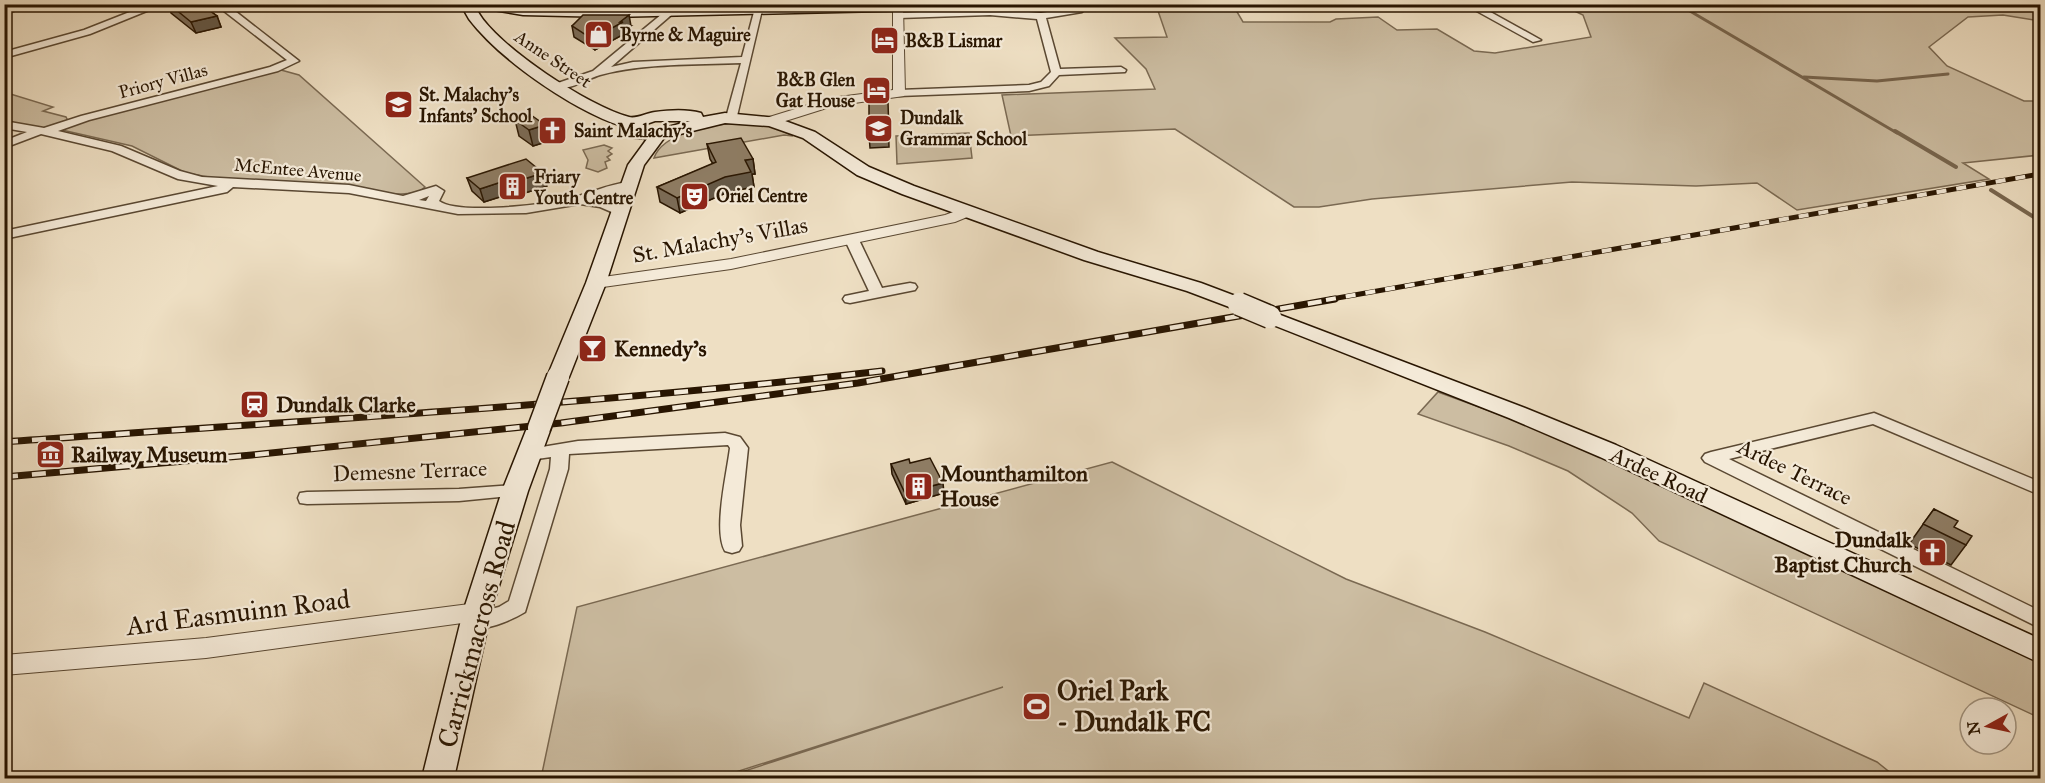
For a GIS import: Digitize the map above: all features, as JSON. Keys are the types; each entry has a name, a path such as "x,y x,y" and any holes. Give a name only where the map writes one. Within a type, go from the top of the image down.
{"main road":[{"path":"477,4 523,11 669,13 759,12 823,7 899,11 1016,4"},
{"name":"Anne Street","path":"477,4 471,12 502,47 558,86 633,129"},
{"path":"633,129 649,117 766,113 789,116 802,125 809,135"},
{"path":"663,116 678,120 676,129"},
{"path":"633,129 658,135 725,118 771,121 809,135"},
{"path":"633,129 636,165"},
{"path":"531,452 596,283 636,165 658,135"},
{"name":"Ardee Road","path":"809,135 863,171 908,190 1091,256 1194,287 1517,413 1608,451 2040,652"},
{"name":"Carrickmacross Road","path":"438,778 476,616 515,490 531,452"}],"street":[{"path":"4,11 31,4"},
{"path":"4,55 87,32 160,4"},
{"name":"Priory Villas","path":"4,145 85,118 290,65 294,61 219,4"},
{"path":"597,73 680,4"},
{"path":"1468,4 1536,40"},
{"path":"894,94 899,11 990,12 1041,16 1079,10"},
{"path":"733,114 759,12"},
{"path":"1041,16 1056,72"},
{"path":"558,86 597,73 633,65 747,60"},
{"path":"771,121 831,102 894,94 1039,87 1056,72 1122,70"},
{"path":"894,94 900,99 968,98 969,102"},
{"name":"McEntee Avenue","path":"4,124 98,142 134,154 179,176 208,181 305,185 352,190 402,201 436,190 438,191 432,202 440,208 471,211 524,209 578,201"},
{"path":"4,235 214,191 236,183"},
{"path":"578,201 619,186 629,186"},
{"path":"578,201 603,204 621,212"},
{"name":"St. Malachy's Villas","path":"596,283 731,264 949,219 967,212"},
{"path":"852,240 878,294"},
{"path":"850,299 910,287"},
{"name":"Ardee Terrace","path":"2040,489 1874,418 1711,458 2040,621"},
{"path":"531,452 725,438 734,441 740,448 730,525 732,546"},
{"path":"476,616 505,614 518,606 559,469 561,450"},
{"name":"Demesne Terrace","path":"307,498 459,495 515,490"},
{"name":"Ard Easmuinn Road","path":"4,665 207,648 476,616"}],"shaded area":[{"path":"1156,5 1233,5 1243,22 1330,22 1336,19 1378,17 1397,30 1437,29 1474,51 1495,53 1591,37 1583,15 1562,5 2040,5 2040,21 2003,15 1968,17 1929,47 1947,66 2024,101 2040,101 2040,155 1963,163 1989,179 1797,210 1757,183 1696,186 1572,182 1372,199 1319,207 1294,207 1175,129 1011,136 1002,95 1155,89 1146,69 1115,38 1167,37"},
{"path":"281,70 299,75 425,187 414,193 390,194 214,178 186,173 132,146 62,130 73,123"},
{"path":"4,92 53,107 43,111 66,117 68,121 43,128 5,121"},
{"path":"739,123 775,127 793,136 784,135 654,158 659,149 668,142 690,131"},
{"path":"969,133 972,158 897,164 896,136"},
{"path":"604,145 612,148 608,151 612,154 607,157 610,160 605,162 607,168 598,172 586,168 588,160 583,150"},
{"path":"1438,392 1542,430 1762,530 2040,663 2040,718 2018,708 2018,696 1993,696 1659,541 1632,513 1568,471 1509,446 1418,414"},
{"path":"1112,462 1346,579 1485,632 1689,718 1704,683 1877,762 1897,778 723,778 1003,687 717,778 541,778 577,607"}],"building":[{"path":"169,4 200,4 217,16 191,22"},
{"path":"583,15 629,15 620,22 623,22 592,39 572,26"},
{"path":"888,102 889,134 869,135 869,103"},
{"path":"531,115 545,125 529,130 515,120"},
{"path":"741,138 753,159 745,160 751,172 725,177 677,198 657,187 716,162 707,144"},
{"path":"526,159 543,173 505,185 501,182 480,189 467,178"},
{"path":"930,458 943,483 905,493 891,464 909,459 910,463"},
{"path":"1934,509 1958,521 1954,527 1972,536 1966,545 1923,524"}],"waterway":[{"path":"1678,4 1897,133"},
{"path":"1804,77 1877,81 1948,74"},
{"path":"1895,131 1956,167"},
{"path":"1991,190 2040,221"}],"railway":[{"path":"1326,300 2040,174"},
{"path":"4,477 252,455 561,423 858,383 1335,299"},
{"path":"4,442 553,403 882,371"}],"place":[{"name":"Byrne & Maguire","path":"599,35"},
{"name":"B&B Lismar","path":"884,41"},
{"name":"B&B Glen Gat House","path":"876,90"},
{"name":"St. Malachy's Infants' School","path":"398,105"},
{"name":"Dundalk Grammar School","path":"879,128"},
{"name":"Saint Malachy's","path":"553,131"},
{"name":"Friary Youth Centre","path":"513,187"},
{"name":"Oriel Centre","path":"695,196"},
{"name":"Kennedy's","path":"593,348"},
{"name":"Dundalk Clarke","path":"255,404"},
{"name":"Railway Museum","path":"50,454"},
{"name":"Mounthamilton House","path":"919,486"},
{"name":"Dundalk Baptist Church","path":"1933,552"},
{"name":"Oriel Park - Dundalk FC","path":"1036,706"}]}
